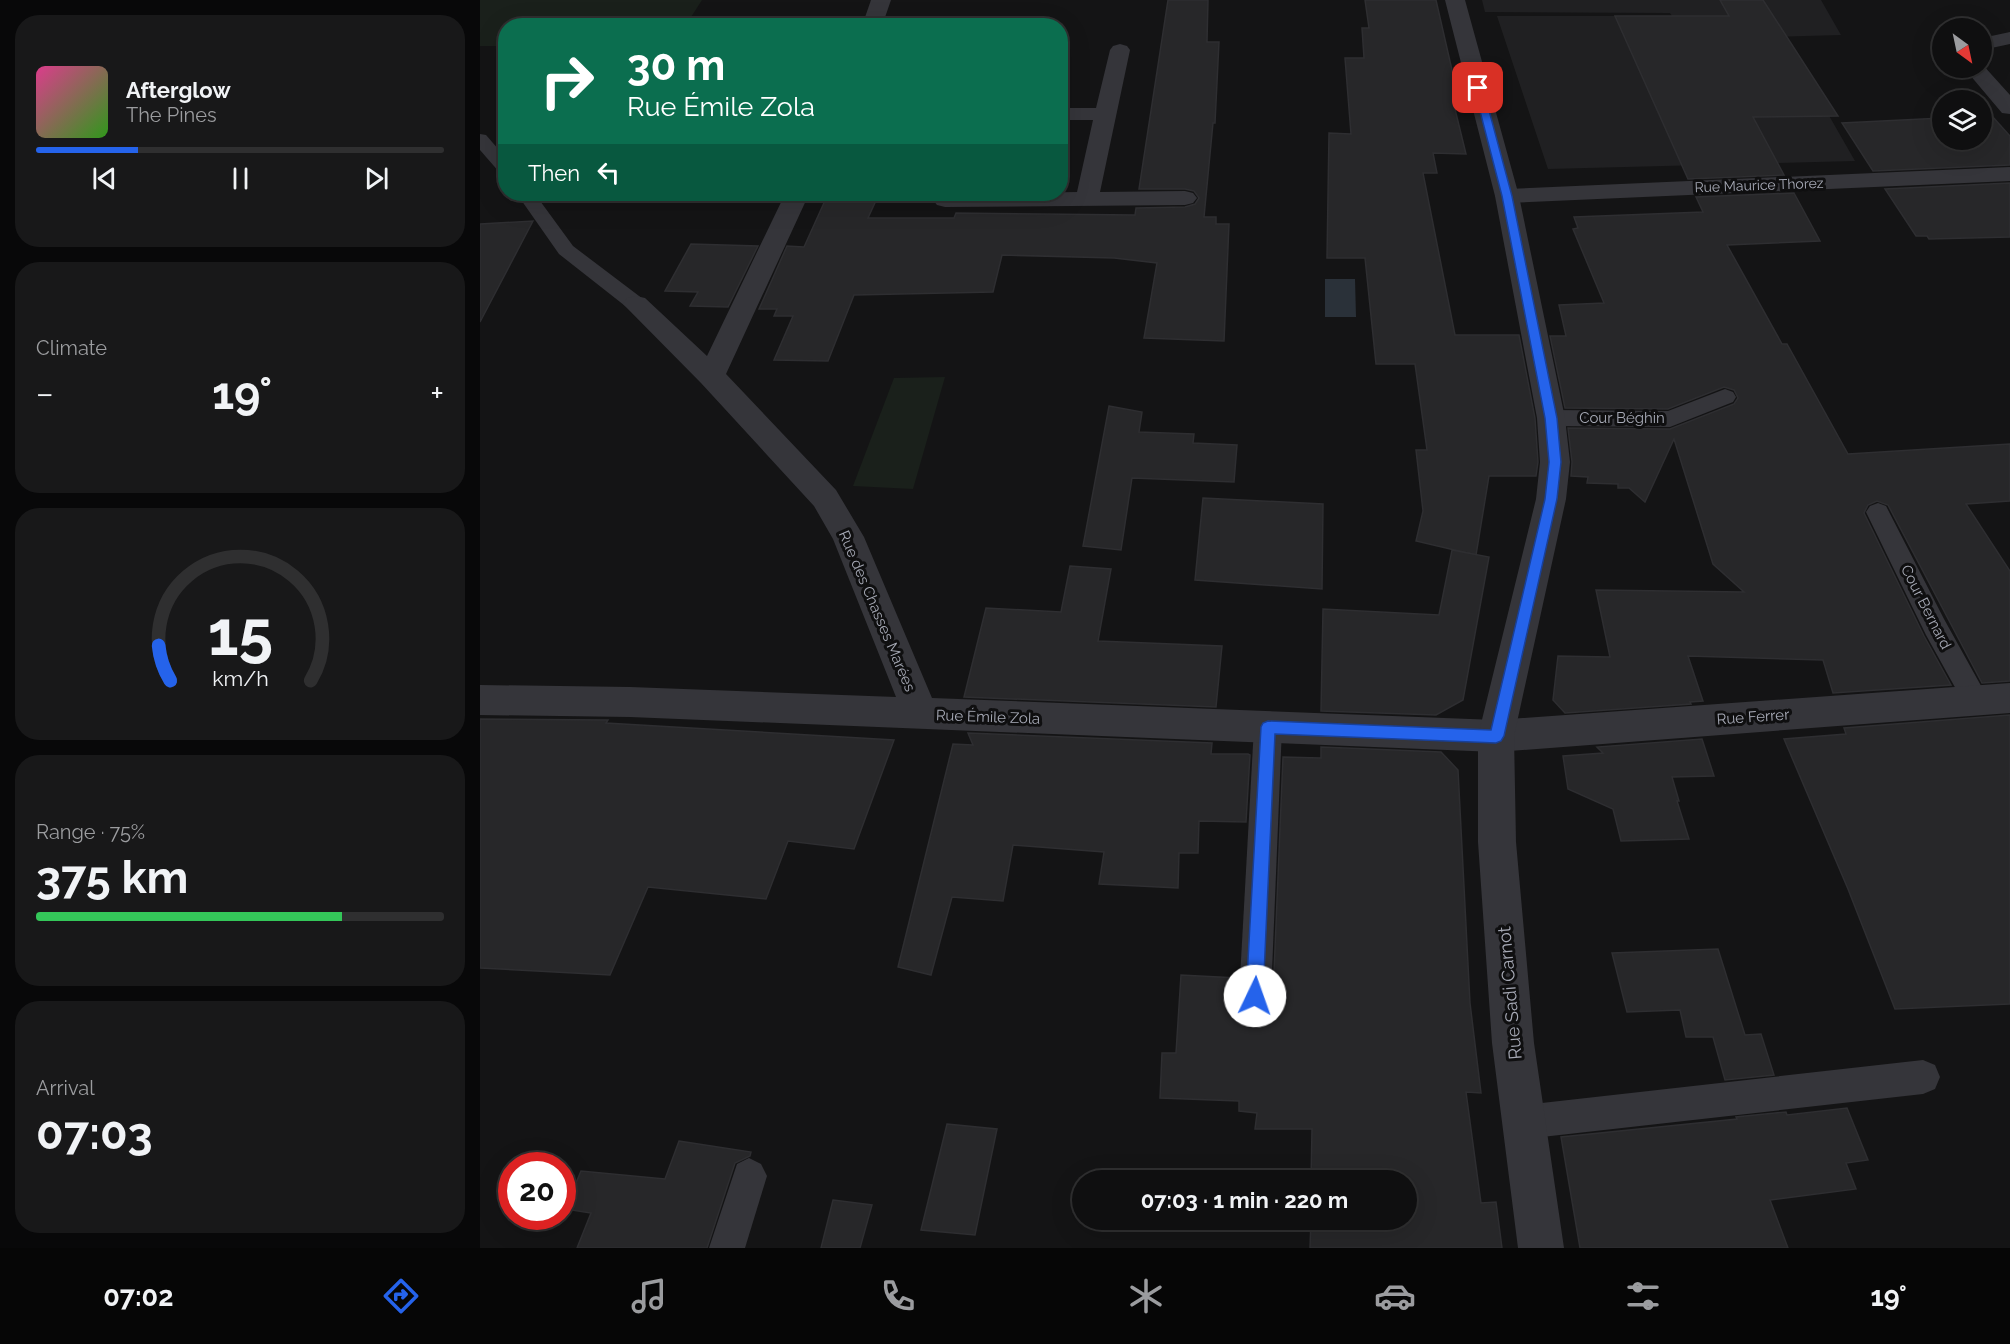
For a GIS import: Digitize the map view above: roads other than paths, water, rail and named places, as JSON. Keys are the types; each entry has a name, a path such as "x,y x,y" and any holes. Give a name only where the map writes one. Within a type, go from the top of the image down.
{"street":[{"path":"875,18 881,0"},
{"name":"Rue Sadi Carnot","path":"1455,0 1507,196 1551,418 1555,462 1554,480 1496,736 1498,853 1513,1043 1541,1248"},
{"path":"1992,42 2010,38"},
{"path":"1087,198 1120,50"},
{"path":"1983,78 2010,108"},
{"path":"1068,114 1105,114"},
{"name":"Rue Maurice Thorez","path":"1507,196 2010,174"},
{"path":"1068,198 1185,198"},
{"path":"711,376 794,201"},
{"name":"Rue des Chasses Marées","path":"636,304 711,376 797,466 831,508 848,537 921,715"},
{"name":"Rue Ferrer","path":"1496,736 2010,698"},
{"name":"Rue Émile Zola","path":"480,700 630,702 1496,736"}],"lane":[{"path":"480,139 498,159"},
{"path":"531,201 567,250 636,304"},
{"name":"Cour Béghin","path":"1551,418 1670,419 1725,397"},
{"name":"Cour Bernard","path":"1878,512 1935,627 1976,701"},
{"path":"1255,996 1268,727"},
{"path":"1524,1122 1923,1077"},
{"path":"727,1248 749,1176"}]}
